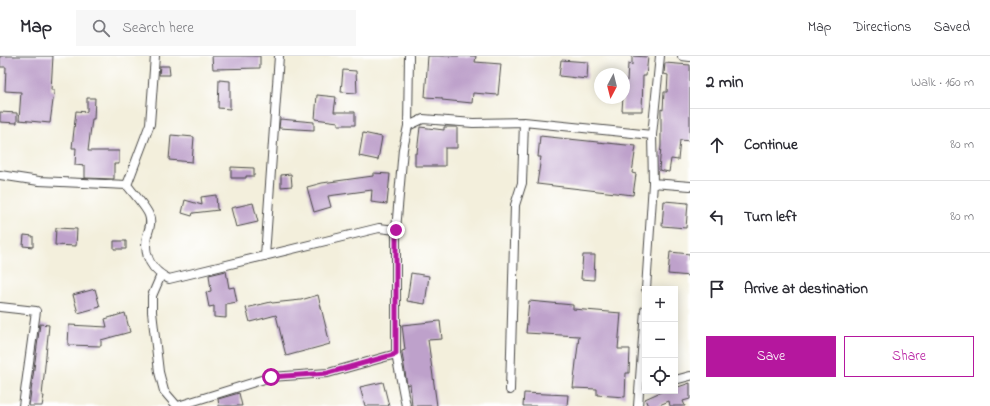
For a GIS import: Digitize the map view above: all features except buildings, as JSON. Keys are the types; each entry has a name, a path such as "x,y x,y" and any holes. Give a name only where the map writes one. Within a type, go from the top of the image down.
{"street":[{"path":"127,185 150,124 155,56"},
{"path":"265,256 279,56"},
{"path":"406,406 396,354 396,230 403,149 408,126 409,56"},
{"path":"646,286 653,183 652,135 660,56"},
{"path":"682,56 690,58"},
{"path":"408,126 423,119 473,123 524,122 652,135"},
{"path":"510,390 515,205 522,183 524,122"},
{"path":"0,175 39,181 127,185"},
{"path":"653,183 690,186"},
{"path":"127,185 149,215 150,224 146,255 156,272 169,279 379,228 396,230"},
{"path":"161,275 152,296 152,312 159,372 164,391 177,406 271,377 328,373 396,354"},
{"path":"0,307 36,311 24,406"},
{"path":"643,358 645,322"},
{"path":"678,379 690,376"},
{"path":"638,406 642,388"}],"route":[{"path":"271,377 328,373 396,354 396,230"}]}
